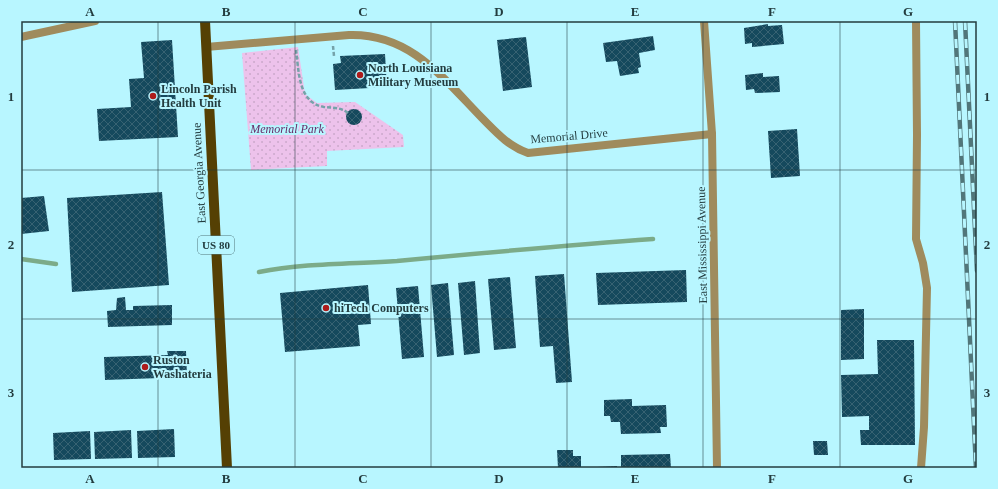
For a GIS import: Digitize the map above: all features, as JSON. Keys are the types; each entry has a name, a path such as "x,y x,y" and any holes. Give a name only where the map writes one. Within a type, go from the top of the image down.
{"main road":[{"name":"East Georgia Avenue","path":"205,21 227,468"}],"street":[{"path":"21,37 95,21"},
{"name":"East Mississippi Avenue","path":"704,21 712,134 717,468"},
{"path":"916,21 916,239 923,263 926,288 924,427 921,468"},
{"name":"Memorial Drive","path":"206,48 349,35 366,35 393,41 408,49 436,70 500,137 518,149 528,153 712,134"}],"path":[{"path":"333,46 334,56"},
{"path":"296,50 304,96 316,106 343,109 348,113"}],"green space":[{"name":"Memorial Park","path":"298,47 305,94 317,103 355,102 403,135 404,147 327,151 327,166 251,170 242,53"}],"building":[{"path":"768,24 768,26 782,25 784,44 752,47 752,43 745,44 744,28"},
{"path":"653,36 655,50 639,53 641,67 638,68 639,73 620,76 617,61 606,62 603,43"},
{"path":"526,37 532,87 503,91 497,40"},
{"name":"Lincoln Parish Health Unit","path":"172,40 178,137 99,141 97,109 131,107 129,79 144,78 141,42"},
{"name":"North Louisiana Military Museum","path":"385,54 387,87 335,90 333,64 341,63 340,56"},
{"path":"763,73 763,77 779,76 780,92 755,93 754,89 746,90 745,75"},
{"path":"354,109 361,114 362,117 357,124 354,125 347,120 346,117 351,110"},
{"path":"797,129 800,176 771,178 768,131"},
{"path":"162,192 169,285 72,292 67,198"},
{"path":"44,196 49,231 21,234 21,198"},
{"path":"686,270 687,302 598,305 596,273"},
{"path":"564,274 572,382 556,383 553,346 540,347 535,276"},
{"path":"510,277 516,348 494,350 488,279"},
{"path":"475,281 480,353 464,355 458,283"},
{"path":"448,283 454,355 437,357 431,285"},
{"name":"hiTech Computers","path":"368,285 371,324 358,325 360,346 285,352 280,293"},
{"path":"418,286 424,357 402,359 396,288"},
{"path":"125,297 126,310 133,310 133,306 172,305 172,325 108,327 107,311 116,310 117,298"},
{"path":"864,309 864,359 841,360 841,310"},
{"path":"877,340 914,340 915,445 861,445 860,430 869,430 869,416 842,417 841,375 878,374"},
{"name":"Ruston Washateria","path":"167,351 186,351 187,377 105,380 104,357 168,355"},
{"path":"632,399 632,406 666,405 667,427 660,427 661,433 621,434 620,422 611,422 610,416 604,416 604,400"},
{"path":"174,429 175,457 138,458 137,431"},
{"path":"131,430 132,458 95,459 94,432"},
{"path":"90,431 91,459 54,460 53,433"},
{"path":"813,441 827,441 828,455 814,455"},
{"path":"557,450 573,450 573,456 581,456 581,468 558,468"},
{"path":"670,454 671,468 621,468 621,455"},
{"path":"617,466 617,468 597,468 597,467"}],"waterway":[{"path":"259,272 310,265 397,261 557,246 653,239"},
{"path":"21,259 56,264"}],"railway":[{"path":"955,21 976,468"},
{"path":"965,21 977,271"}],"place":[{"name":"North Louisiana Military Museum","path":"360,75"},
{"name":"Lincoln Parish Health Unit","path":"153,96"},
{"name":"hiTech Computers","path":"326,308"},
{"name":"Ruston Washateria","path":"145,367"}]}
